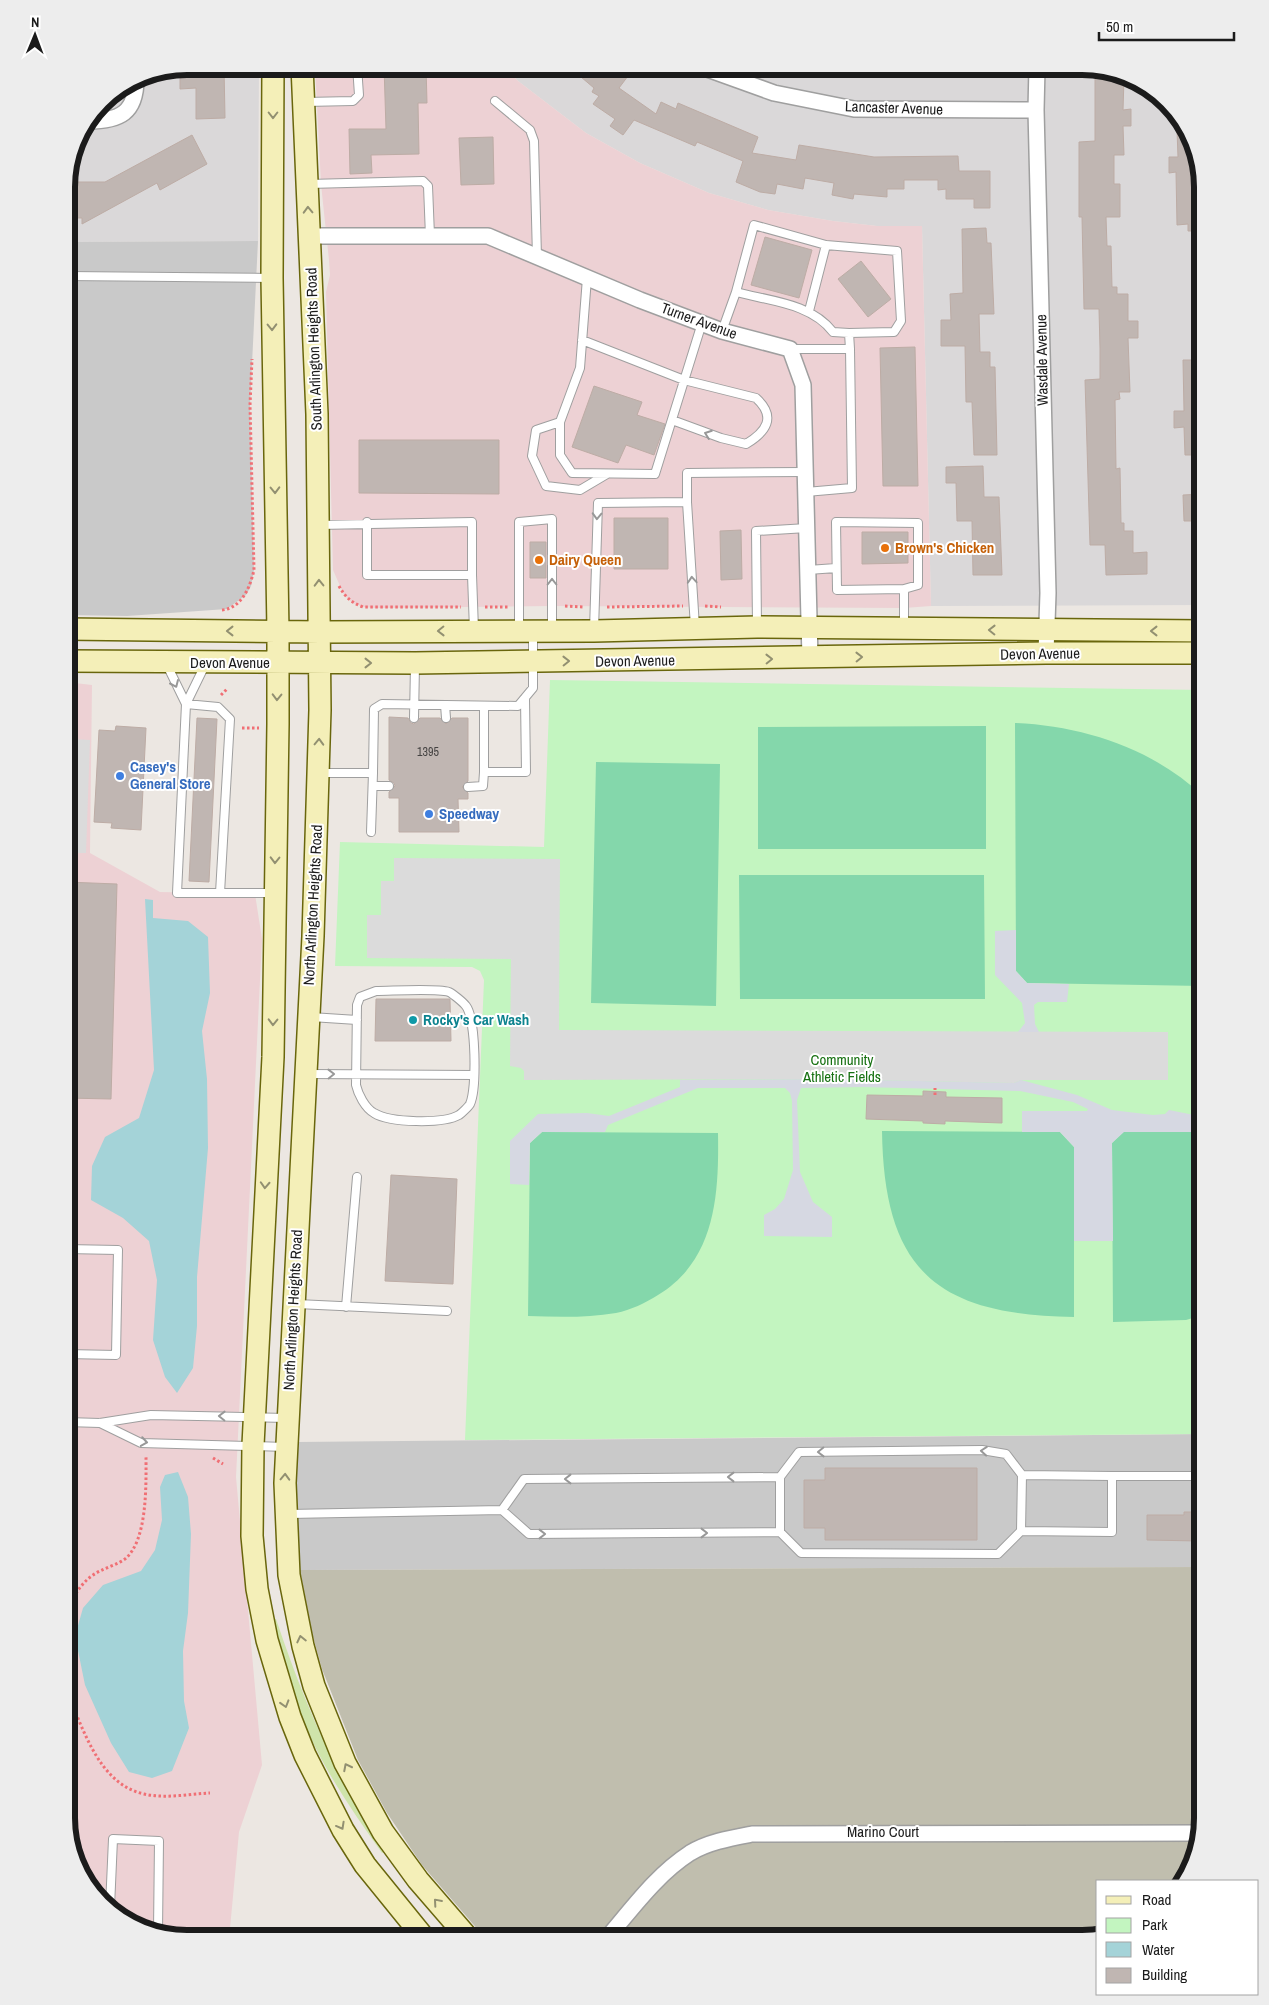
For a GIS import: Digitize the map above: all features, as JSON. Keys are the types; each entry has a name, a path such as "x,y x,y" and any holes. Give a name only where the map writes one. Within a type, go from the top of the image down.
{"main road":[{"path":"273,75 272,278 278,663 273,1057 251,1503 257,1589 267,1640 280,1686 290,1717 320,1787 343,1830 390,1897 418,1930"},
{"name":"South Arlington Heights Road","path":"302,75 315,348 320,632"},
{"name":"Devon Avenue","path":"75,629 320,632 594,631 695,629 757,617 809,628 1194,631"},
{"name":"North Arlington Heights Road","path":"320,632 315,899 286,1446 286,1514 289,1575 303,1646 317,1694 342,1756 384,1832 418,1880 461,1930"},
{"name":"Devon Avenue","path":"75,662 415,663 1046,653 1194,654"},
{"path":"390,1897 403,1930"}],"street":[{"name":"Lancaster Avenue","path":"724,75 774,93 854,108 1036,110"},
{"name":"Wasdale Avenue","path":"1037,75 1036,110 1048,631 1046,653"},
{"path":"97,121 118,118 127,111 133,102 135,88"},
{"name":"Turner Avenue","path":"309,236 488,236 722,331 790,349"},
{"path":"790,349 803,385 810,658"},
{"name":"Marino Court","path":"614,1930 657,1880 690,1853 708,1845 752,1834 1193,1832"}],"lane":[{"path":"303,102 353,101 359,95 358,75"},
{"path":"495,101 530,130 534,141 537,257"},
{"path":"307,184 423,181 428,186 430,236"},
{"path":"722,331 736,292 754,225 826,245 897,251 901,321 894,332 833,332 824,321 809,311 736,292"},
{"path":"809,311 826,245"},
{"path":"75,276 272,278"},
{"path":"588,278 580,368 560,422 560,455 572,473 655,474 702,323"},
{"path":"806,492 852,488 849,333"},
{"path":"582,340 684,380 756,398 764,406 768,420 762,434 746,444 721,438 672,420"},
{"path":"790,349 850,349"},
{"path":"560,422 536,430 532,456 546,486 580,490 607,473"},
{"path":"695,629 687,473 805,472"},
{"path":"594,631 598,503 687,502"},
{"path":"371,832 374,709 382,704 518,706 534,688 535,631 552,606 552,519 519,522 519,607 535,631"},
{"path":"319,525 367,522 472,522 474,630"},
{"path":"367,522 367,575 472,575"},
{"path":"836,522 918,523 918,585 904,589 837,590 836,522"},
{"path":"757,617 756,531 807,528"},
{"path":"808,570 836,568"},
{"path":"904,589 904,628"},
{"path":"166,663 186,704"},
{"path":"206,663 186,704 177,892 275,893"},
{"path":"414,718 415,663"},
{"path":"484,772 526,772 525,698"},
{"path":"186,704 218,707 230,719 220,893"},
{"path":"445,705 446,718"},
{"path":"468,787 483,786 484,706"},
{"path":"318,773 373,773"},
{"path":"373,786 389,786"},
{"path":"370,992 449,992 467,1007 474,1030 474,1075 470,1104 459,1115 426,1122 392,1119 372,1113 357,1092 356,1020 357,1005 360,997 370,992"},
{"path":"308,1017 356,1020"},
{"path":"306,1074 474,1075"},
{"path":"346,1307 357,1177"},
{"path":"75,1249 118,1250 116,1355 75,1354"},
{"path":"294,1304 447,1312"},
{"path":"75,1422 100,1423 151,1416 288,1418"},
{"path":"100,1423 141,1443 286,1446"},
{"path":"982,1450 1006,1454 1022,1475 1021,1531 998,1554 801,1553 780,1532 780,1477 799,1452 982,1450"},
{"path":"1022,1475 1192,1476"},
{"path":"1021,1531 1112,1532 1112,1476"},
{"path":"502,1510 524,1479 780,1477"},
{"path":"286,1514 502,1510 529,1534 780,1532"},
{"path":"110,1899 113,1839 159,1841 158,1926"}],"path":[{"path":"218,610 227,609 234,605 253,586 250,405 252,358"},
{"path":"337,583 344,595 353,603 363,608 376,610 519,607"},
{"path":"552,606 694,606 757,617"},
{"path":"219,697 227,688"},
{"path":"242,728 262,728"},
{"path":"935,1088 935,1095"},
{"path":"75,1596 82,1584 94,1574 124,1559 133,1549 141,1521 146,1454"},
{"path":"75,1709 101,1763 113,1777 143,1794 210,1793"}],"shaded area":[{"path":"187,75 259,75 258,241 75,242 75,180 77,165 90,131 103,113 119,98 137,87 165,77"},
{"path":"315,75 512,75 586,133 640,163 709,193 768,210 833,221 877,226 922,226 931,606 904,608 552,606 376,608 363,607 353,603 344,595 333,570 326,292 330,275 321,184"},
{"path":"512,75 1089,75 1118,81 1132,87 1156,103 1166,113 1182,137 1192,165 1194,180 1194,605 931,606 922,226 877,226 833,221 768,210 709,193 640,163 586,133"},
{"path":"258,241 250,405 254,570 251,586 246,595 227,609 127,616 75,615 75,242"},
{"path":"75,683 92,685 90,853 160,892 255,894 262,939 236,1477 262,1765 239,1832 230,1930 180,1930 165,1928 151,1924 125,1911 103,1892 94,1880 81,1854 76,1833"},
{"path":"75,739 90,740 86,853 75,853"},
{"path":"394,858 560,859 559,1030 1168,1032 1168,1080 1021,1080 1014,1083 823,1079 524,1080 524,1071 521,1068 510,1066 511,959 367,958 367,915 381,915 381,881 394,881"},
{"path":"1016,930 1016,971 1027,983 1069,984 1067,1002 1038,1002 1034,1005 1035,1024 1039,1032 1018,1032 1025,1023 1022,1003 995,975 995,931"},
{"path":"823,1079 1014,1083 1021,1080 1077,1095 1112,1110 1153,1115 1165,1114 1169,1110 1194,1115 1194,1132 1124,1132 1112,1143 1113,1241 1074,1241 1074,1147 1060,1132 1022,1132 1022,1111 1087,1111 1088,1109 1073,1102 1020,1091 862,1087 801,1088 797,1100 800,1172 813,1202 832,1217 832,1237 764,1236 764,1215 775,1209 784,1199 793,1170 792,1101 790,1093 785,1088 698,1088 608,1125 605,1132 542,1132 530,1143 529,1185 510,1184 510,1141 538,1114 587,1113 609,1116 680,1087 680,1080"},
{"path":"1194,1434 1194,1567 300,1570 296,1508 297,1442"},
{"path":"1194,1567 1194,1818 1190,1847 1175,1880 1096,1880 1096,1929 478,1930 422,1865 387,1813 358,1760 322,1669 312,1633 300,1570"}],"green space":[{"name":"Community Athletic Fields","path":"550,680 1194,690 1194,1434 465,1440 484,980 480,971 472,967 335,966 340,842 544,847"},
{"path":"1015,723 1066,729 1115,743 1162,765 1194,788 1194,986 1027,983 1016,971"},
{"path":"986,726 986,849 758,849 758,727"},
{"path":"596,762 720,764 716,1006 591,1003"},
{"path":"739,875 984,875 985,999 740,999"},
{"path":"882,1131 1060,1132 1074,1147 1074,1317 1026,1314 986,1307 953,1294 927,1275 907,1250 893,1218 885,1179"},
{"path":"542,1132 718,1133 715,1202 710,1224 703,1244 692,1264 677,1280 648,1301 622,1312 605,1315 561,1317 528,1316 530,1143"},
{"path":"1123,1132 1194,1132 1194,1318 1186,1320 1113,1322 1112,1143"},
{"path":"274,1619 276,1619 286,1649 323,1739 352,1796 385,1851 382,1853 334,1782 317,1752 293,1693"}],"water":[{"path":"145,899 153,900 153,918 188,921 208,937 210,993 202,1031 207,1079 208,1148 197,1277 197,1326 193,1368 177,1393 165,1377 153,1340 157,1280 149,1241 123,1218 91,1200 92,1166 105,1137 139,1118 154,1070"},
{"path":"178,1472 188,1497 191,1534 188,1613 183,1651 184,1701 189,1728 172,1771 152,1778 129,1772 111,1743 85,1685 75,1636 83,1608 103,1585 141,1571 155,1550 162,1520 160,1487 165,1475"}],"building":[{"path":"180,75 224,75 225,118 196,119 196,88 180,89"},
{"path":"384,75 426,75 427,103 418,103 419,154 371,155 372,173 350,174 349,129 386,129"},
{"path":"579,75 627,75 628,76 619,88 656,114 661,102 676,109 678,103 758,137 752,153 796,160 799,145 874,157 958,156 959,171 990,171 990,208 974,208 974,199 946,199 946,189 938,190 938,180 904,180 904,189 887,189 887,197 854,194 853,199 832,195 834,183 805,178 803,189 777,184 775,194 760,192 736,182 743,161 697,142 695,146 634,120 623,135 610,126 615,119 593,104 599,96 592,92 594,88"},
{"path":"1095,76 1124,83 1123,110 1131,109 1131,126 1123,126 1124,155 1114,155 1114,184 1120,184 1120,217 1106,217 1107,246 1111,246 1112,287 1117,287 1117,294 1128,294 1128,321 1138,321 1138,338 1128,338 1130,392 1119,392 1120,399 1115,400 1116,469 1120,468 1121,523 1124,523 1124,531 1133,531 1133,553 1147,552 1147,574 1106,575 1105,545 1090,545 1085,380 1100,379 1099,309 1084,309 1082,217 1079,217 1079,142 1095,141"},
{"path":"1177,130 1188,151 1192,165 1194,180 1194,231 1188,231 1188,224 1177,225 1176,172 1169,173 1169,157 1178,157"},
{"path":"192,135 207,164 160,190 157,183 82,224 82,218 76,218 75,182 105,182"},
{"path":"493,137 494,184 461,185 459,138"},
{"path":"986,228 987,243 991,243 994,314 979,314 980,352 990,352 990,367 995,367 997,455 974,455 972,402 966,402 965,346 941,346 941,320 951,320 950,294 963,293 962,229"},
{"path":"765,237 812,250 799,298 751,285"},
{"path":"861,261 891,299 868,317 838,279"},
{"path":"915,347 918,486 883,486 880,348"},
{"path":"1183,360 1194,360 1194,455 1185,455 1184,427 1174,428 1174,411 1184,411"},
{"path":"594,386 642,402 637,415 665,424 654,455 626,445 618,463 572,447"},
{"path":"359,440 499,440 499,494 359,493"},
{"path":"983,466 984,497 999,497 1002,575 973,575 972,521 957,521 956,483 946,483 946,467"},
{"path":"1194,494 1194,521 1184,521 1183,495"},
{"path":"614,518 668,518 668,569 614,569"},
{"path":"741,530 742,579 721,580 720,531"},
{"name":"Brown's Chicken","path":"862,532 908,532 908,563 862,564"},
{"name":"Dairy Queen","path":"530,542 546,542 546,578 530,578"},
{"name":"Speedway","path":"389,717 408,718 414,724 420,718 440,718 446,724 452,718 468,718 468,781 462,787 468,793 468,799 458,799 459,832 399,832 399,798 389,798 389,792 395,786 389,780"},
{"path":"197,718 217,719 209,882 189,881"},
{"name":"Casey's General Store","path":"116,726 146,728 141,830 111,828 112,823 94,822 99,730 115,731"},
{"path":"75,882 117,884 111,1099 75,1098"},
{"name":"Rocky's Car Wash","path":"376,999 450,999 451,1041 375,1041"},
{"path":"923,1091 946,1092 946,1097 1002,1098 1002,1123 945,1121 945,1124 923,1123 923,1121 866,1119 867,1095 923,1096"},
{"path":"391,1175 457,1179 453,1284 385,1281"},
{"path":"825,1468 977,1468 977,1540 825,1540 825,1528 804,1528 804,1480 825,1480"},
{"path":"1184,1512 1194,1512 1194,1541 1147,1540 1147,1515 1184,1515"}],"place":[{"name":"Brown's Chicken","path":"885,548"},
{"name":"Dairy Queen","path":"539,560"},
{"name":"Casey's General Store","path":"120,776"},
{"name":"Speedway","path":"429,814"},
{"name":"Rocky's Car Wash","path":"413,1020"}]}
